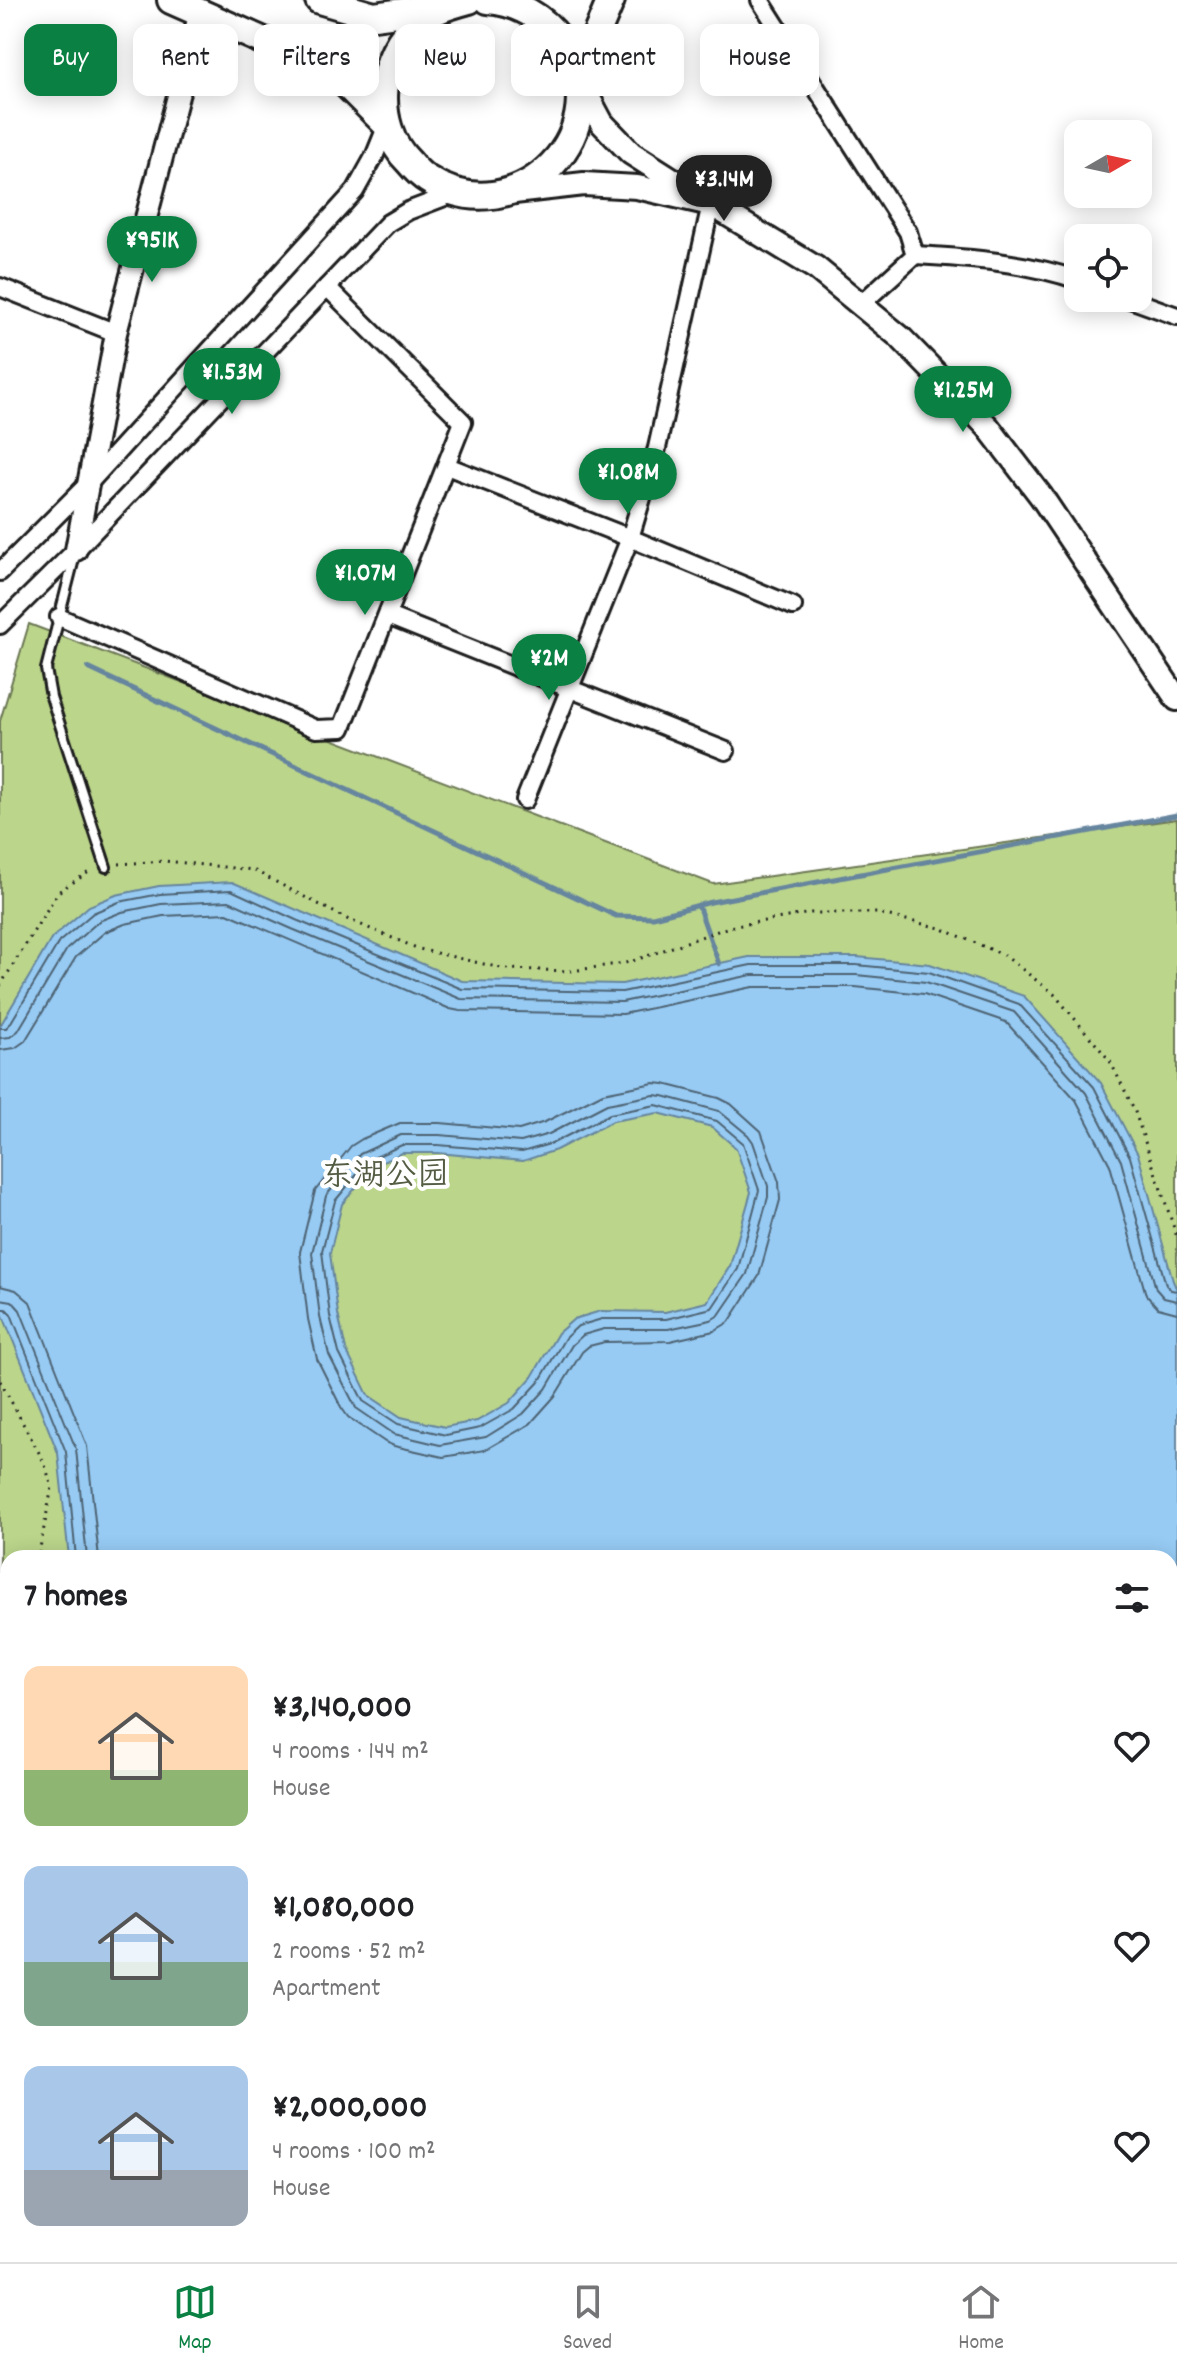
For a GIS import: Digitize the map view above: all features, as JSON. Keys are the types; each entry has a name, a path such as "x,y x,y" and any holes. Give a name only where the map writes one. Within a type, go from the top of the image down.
{"highway":[{"path":"171,0 334,72 387,125 402,155 425,178 455,193 480,196 504,193 528,185 548,170 564,151 575,128 579,96"},
{"path":"319,0 374,16 442,7 469,0"},
{"path":"488,0 502,1 528,11 546,24"},
{"path":"601,24 611,0"},
{"path":"387,125 383,97 387,69 399,43 418,22 442,7"}],"main road":[{"path":"588,96 602,123 631,153 816,268 900,337 988,427 1041,496 1177,699"},
{"path":"504,193 584,184 637,187 711,204"}],"street":[{"path":"760,0 908,232 915,255"},
{"path":"76,550 116,333 200,12"},
{"path":"0,572 88,484 355,191 387,125"},
{"path":"0,625 76,550 388,223 408,211 455,193"},
{"path":"525,800 630,538 657,448 711,204"},
{"path":"860,305 915,255 972,258 1064,276"},
{"path":"0,287 116,333"},
{"path":"59,617 316,729 342,728 463,422 327,287"},
{"path":"1152,307 1177,316"},
{"path":"447,466 793,606"},
{"path":"388,616 726,751"}],"lane":[{"path":"76,550 46,669 51,697 106,867"}],"path":[{"path":"0,986 58,892 92,870 124,863 165,861 253,870 347,919 419,949 505,969 572,971 616,965 729,927 811,913 877,913 940,928 1004,955 1054,994 1110,1061 1134,1109 1177,1237"},
{"path":"0,1381 44,1462 52,1487 40,1550"}],"green space":[{"name":"东湖公园","path":"29,624 713,884 1177,819 1177,1550 0,1550 0,721"}],"water":[{"name":"东湖公园","path":"232,882 462,981 622,984 749,957 857,957 930,964 1024,996 1101,1083 1138,1154 1177,1290 1177,1550 68,1550 58,1453 0,1308 0,1026 52,938 89,906 116,895 159,886","holes":["658,1113 712,1127 736,1148 751,1192 730,1266 707,1302 665,1312 601,1311 574,1319 558,1333 532,1377 509,1403 477,1421 445,1427 401,1417 368,1395 346,1350 330,1253 342,1204 374,1166 402,1153 523,1161 556,1150 613,1121"]}],"waterway":[{"path":"88,668 616,916 653,917 711,902 1177,815"},
{"path":"698,905 719,964"}]}
